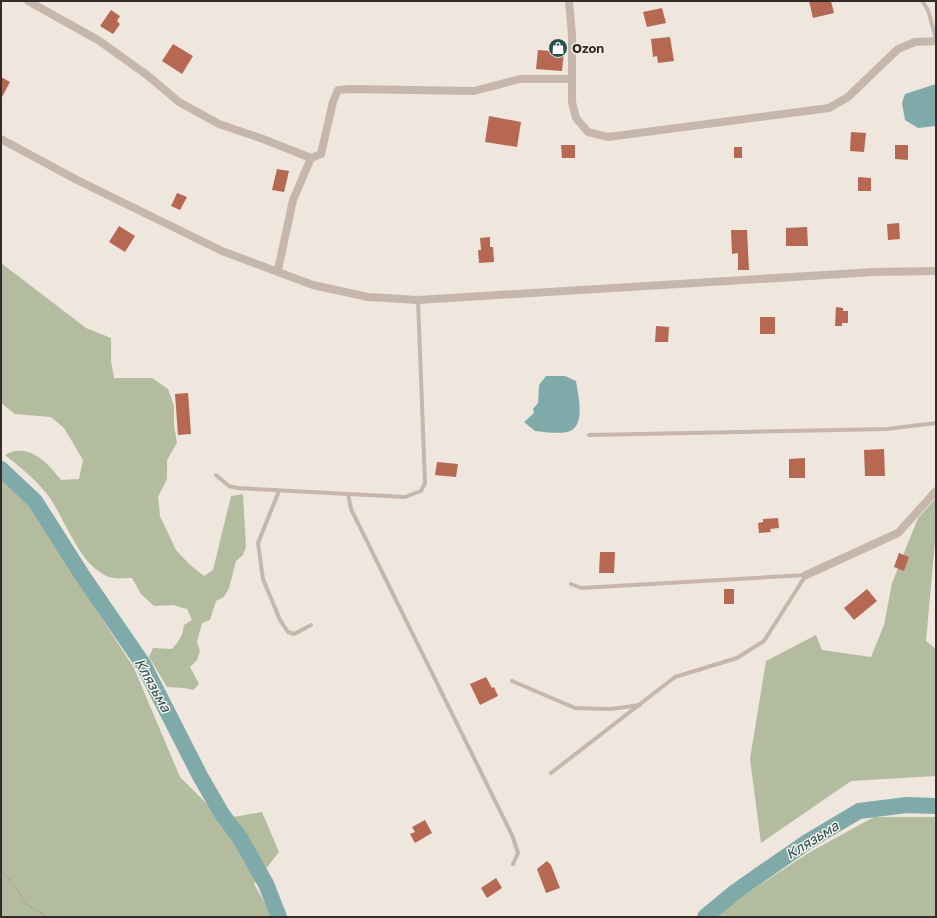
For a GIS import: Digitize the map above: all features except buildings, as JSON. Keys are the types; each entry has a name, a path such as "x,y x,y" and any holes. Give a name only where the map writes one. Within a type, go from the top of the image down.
{"street":[{"path":"28,1 98,40 179,102 219,124 312,158"},
{"path":"569,1 572,35 572,102 576,118 588,132 608,137 829,108 848,97 898,49 914,42 936,40"},
{"path":"278,270 293,200 312,158 321,154 333,102 338,90 474,90 520,79 571,79"},
{"path":"1,139 165,224 222,251 278,270 313,285 368,297 418,300 874,272 936,271"},
{"path":"806,575 898,533 936,491"}],"lane":[{"path":"922,1 928,10 936,40"},
{"path":"216,475 230,486 237,488 405,497 421,491 425,483 418,300"},
{"path":"589,435 888,429 936,423"},
{"path":"279,491 258,543 263,579 280,620 288,632 294,634 311,625"},
{"path":"348,494 350,509 512,835 518,853 514,864"},
{"path":"571,584 581,588 806,575"},
{"path":"551,773 675,677 737,658 764,641 806,575"},
{"path":"512,681 575,708 611,709 640,705"}],"path":[{"path":"1,865 2,872 16,887 25,903 47,917"}],"green space":[{"path":"1,263 86,328 111,338 111,361 114,378 152,378 168,389 174,406 174,425 177,443 167,460 167,479 158,497 160,516 176,550 189,564 204,576 213,570 231,496 243,494 246,547 243,555 236,561 229,588 224,597 216,601 210,620 202,623 197,642 200,651 197,660 190,667 199,684 193,690 167,687 149,657 153,648 172,649 179,641 184,625 192,620 187,609 173,605 154,606 141,594 132,578 113,578 101,573 91,565 74,542 46,493 31,477 5,455 21,451 29,452 50,467 61,480 79,479 83,460 64,428 51,417 15,414 1,403"},
{"path":"1,476 25,500 134,668 180,777 222,819 262,812 279,852 254,884 273,917 1,917"},
{"path":"936,498 936,530 926,641 936,649 936,776 851,781 761,843 750,759 766,661 816,635 822,650 871,657 884,625 892,583 918,518"},
{"path":"874,817 936,817 936,917 718,917 732,903 810,852"}],"water":[{"path":"936,84 936,126 918,128 905,120 902,103 905,94"},
{"path":"546,376 565,376 576,381 580,410 579,418 573,429 567,432 555,433 535,431 524,422 534,413 533,409 538,403 539,385"}],"waterway":[{"name":"Клязьма","path":"1,469 35,501 82,575 143,664 200,776 222,814 240,838 266,884 279,917"},
{"name":"Клязьма","path":"705,917 735,892 807,842 859,811 907,805 936,806"}],"place":[{"name":"Ozon","path":"558,48"}]}
